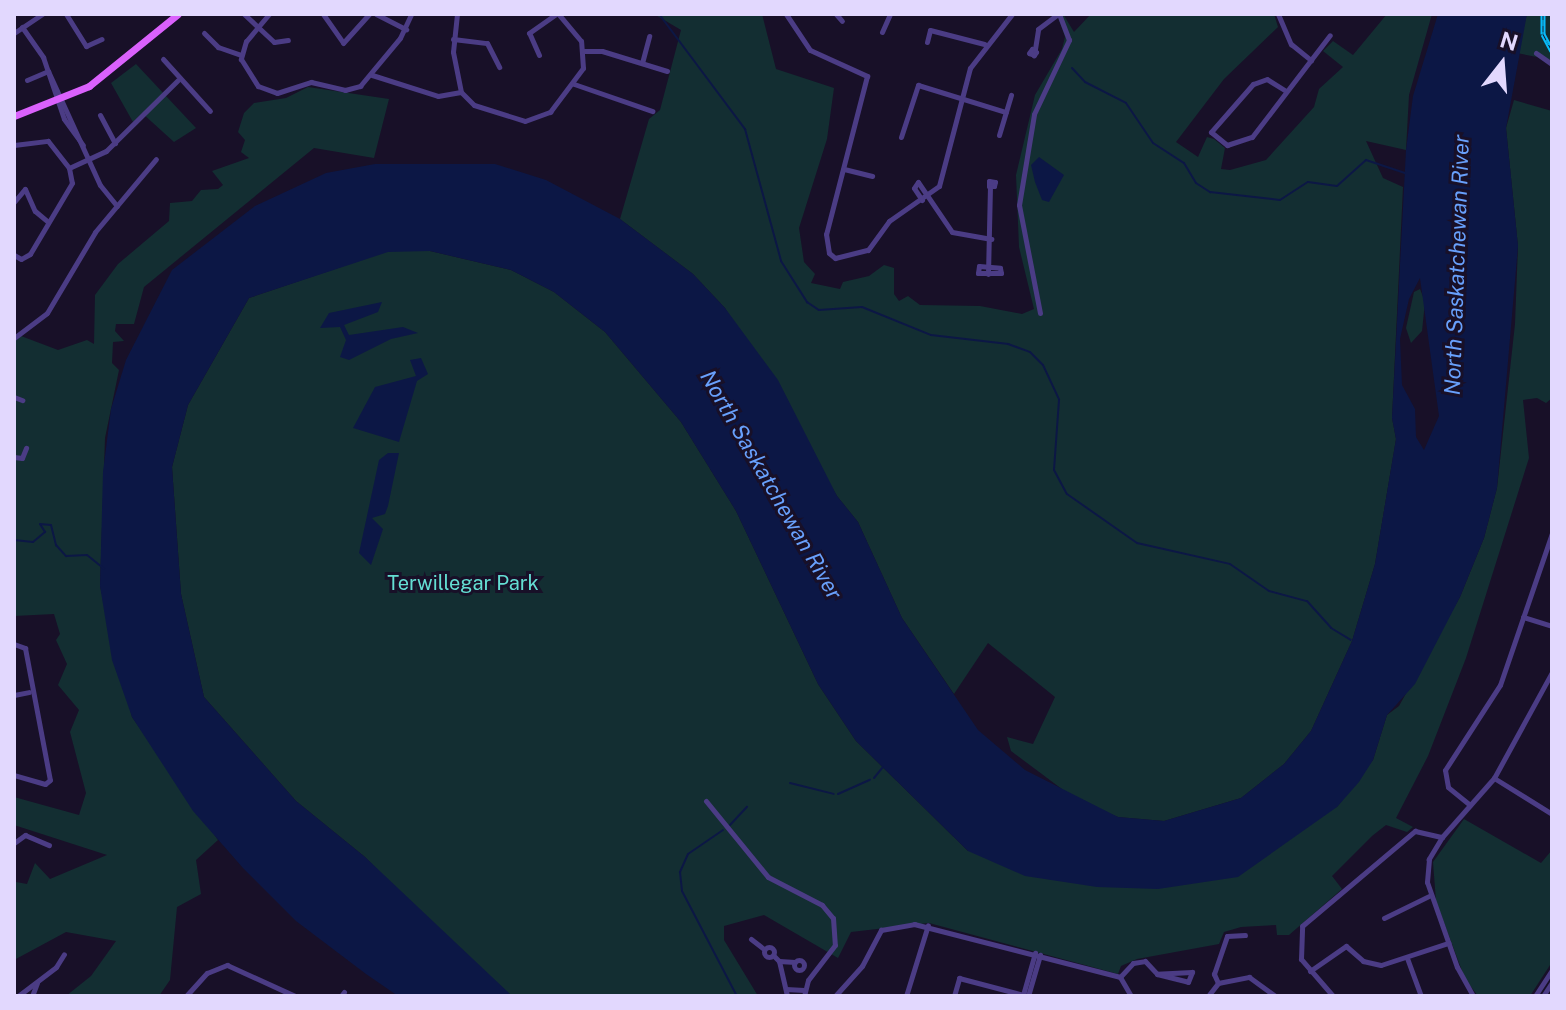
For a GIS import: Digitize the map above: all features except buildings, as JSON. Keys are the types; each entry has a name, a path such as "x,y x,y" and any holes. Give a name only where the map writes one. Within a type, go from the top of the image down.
{"main road":[{"path":"14,116 61,100 115,69 178,14"}],"street":[{"path":"14,33 42,14"},
{"path":"66,14 86,46 102,39"},
{"path":"244,14 274,42 288,40"},
{"path":"241,55 269,14"},
{"path":"323,14 339,41 357,31 369,14"},
{"path":"376,14 406,29"},
{"path":"241,55 249,77 273,93 311,82 349,90 372,75 403,40 411,14"},
{"path":"457,14 453,39 461,92 477,107 528,121 550,112 574,84 583,68 584,51 577,34 557,14 529,33 539,55"},
{"path":"786,14 810,50 867,76 834,213 829,253 835,258 868,251 889,221 924,198 946,171 959,97 984,44 1012,14"},
{"path":"836,14 842,21"},
{"path":"882,32 890,14"},
{"path":"1035,49 1038,29 1058,14 1069,40 1032,122 1019,205 1040,313"},
{"path":"1278,14 1291,44 1311,60"},
{"path":"22,27 92,159 100,185 117,206"},
{"path":"927,42 930,30 984,44"},
{"path":"204,33 218,47 241,55"},
{"path":"1286,91 1267,79 1253,84 1211,132 1227,145 1246,141 1311,60 1330,35"},
{"path":"642,63 649,36"},
{"path":"453,39 487,43 499,67"},
{"path":"584,51 667,71"},
{"path":"1536,53 1552,64"},
{"path":"163,59 178,80 210,111"},
{"path":"27,80 48,71"},
{"path":"372,75 438,96 461,92"},
{"path":"69,168 92,159 115,143 178,80"},
{"path":"574,84 652,111"},
{"path":"901,137 918,85 1006,112"},
{"path":"999,135 1011,95"},
{"path":"100,115 115,143"},
{"path":"14,145 48,141 69,168 71,191 30,254 21,259 14,255"},
{"path":"14,338 49,311 95,232 156,159"},
{"path":"844,169 872,176"},
{"path":"988,274 990,187"},
{"path":"14,189 25,189"},
{"path":"25,189 35,211 48,222"},
{"path":"14,202 25,189"},
{"path":"924,198 952,232 991,239"},
{"path":"989,266 1001,273 988,274 975,268 989,266"},
{"path":"14,397 22,400"},
{"path":"14,457 21,458 26,448"},
{"path":"1470,805 1448,787 1444,775 1500,685 1552,533"},
{"path":"1523,617 1552,626"},
{"path":"14,644 25,648 35,734 49,782 14,775"},
{"path":"1473,996 1448,943 1431,895 1428,863 1442,837 1494,778 1552,672"},
{"path":"14,695 29,692"},
{"path":"1494,778 1552,814"},
{"path":"706,801 768,877 822,905 833,918 834,948 805,993 787,993 779,961 773,955 765,955 764,949 751,939"},
{"path":"1333,996 1299,955 1299,934 1309,918 1415,831 1442,837"},
{"path":"14,843 25,835 49,845"},
{"path":"1384,918 1431,895"},
{"path":"906,996 928,925"},
{"path":"835,996 862,966 881,930 928,925 1120,977 1131,996"},
{"path":"1218,983 1214,974 1226,937 1245,935"},
{"path":"1310,971 1346,946 1373,965 1407,958 1448,943"},
{"path":"18,996 37,983 64,954"},
{"path":"954,996 959,978 1025,996 1037,954"},
{"path":"1407,958 1421,996"},
{"path":"779,961 795,962"},
{"path":"1120,977 1133,963 1145,961 1157,974 1188,982 1192,972 1188,969 1157,974"},
{"path":"186,996 207,973 227,965 295,996"},
{"path":"1535,996 1552,970"},
{"path":"1208,996 1218,983 1249,977 1275,996"},
{"path":"1543,996 1552,982"},
{"path":"32,996 37,983"}],"green space":[{"path":"654,14 762,14 776,69 834,88 827,139 799,228 804,262 815,274 811,283 840,289 843,282 869,276 884,265 894,268 894,294 899,301 908,296 920,305 980,306 1022,314 1034,309 1019,247 1016,175 1035,95 1062,49 1065,37 1059,20 1063,14 1074,32 1091,14 1274,14 1278,27 1224,79 1176,142 1198,157 1207,137 1214,139 1225,148 1221,169 1230,170 1266,160 1314,107 1319,89 1343,67 1323,51 1333,41 1353,55 1387,14 1432,14 1409,95 1406,150 1366,141 1383,178 1403,187 1392,418 1396,439 1375,564 1352,641 1311,731 1284,764 1241,798 1164,821 1118,817 1078,801 1011,751 1007,737 1033,744 1055,697 988,643 954,694 902,618 858,522 837,496 725,308 693,274 620,219 649,119 660,110 681,30"},
{"path":"1527,14 1552,14 1552,60 1517,53"},
{"path":"136,64 196,128 174,142 142,113 133,122 111,83"},
{"path":"308,87 389,99 374,158 314,148 144,287 134,324 116,324 115,331 124,341 113,342 112,363 119,370 105,438 100,586 132,717 218,840 196,860 201,894 177,907 170,980 159,996 66,996 91,976 116,941 66,932 14,960 16,882 27,884 35,863 50,879 107,855 14,825 14,797 79,815 86,793 70,732 79,710 58,685 67,664 56,640 60,634 54,614 14,616 14,342 21,336 58,350 87,340 94,344 95,295 118,264 169,221 170,203 192,201 201,190 218,189 223,185 212,171 249,158 241,152 245,140 238,132 244,113 254,103 286,98"},
{"name":"Terwillegar Park","path":"1514,100 1552,111 1552,398 1546,403 1537,398 1523,400 1529,458 1466,658 1428,756 1396,818 1413,827 1407,832 1386,825 1372,836 1332,876 1342,889 1289,935 1277,935 1276,925 1241,927 1224,932 1219,944 1137,959 1121,966 1118,974 929,923 851,932 838,958 764,915 724,926 724,940 758,996 512,996 442,935 365,857 296,801 204,697 181,594 172,467 188,405 249,298 388,251 430,251 511,270 554,292 605,332 681,422 736,511 818,684 856,741 968,851 1337,807 1373,760 1387,715 1399,706 1460,597 1484,538 1497,488 1515,324 1518,246 1506,128"},
{"path":"1420,289 1425,302 1422,331 1411,343 1406,328 1414,292"},
{"path":"1464,819 1541,863 1552,850 1552,962 1530,996 1478,996 1465,979 1436,901 1433,862"}],"water":[{"name":"North Saskatchewan River","path":"1438,14 1527,14 1506,128 1518,246 1497,488 1484,538 1460,597 1415,684 1387,715 1373,760 1359,782 1337,807 1238,877 1158,889 1097,887 1025,876 968,851 856,741 818,684 736,511 681,422 605,332 554,292 511,270 430,251 388,252 249,298 188,405 172,467 181,594 204,697 296,801 365,857 512,996 398,996 366,974 296,921 243,868 193,811 132,717 112,660 100,586 103,472 111,409 126,360 172,270 255,206 326,173 375,164 495,164 546,180 620,219 693,274 725,308 778,380 837,496 858,522 902,618 978,730 1025,770 1118,817 1164,821 1241,798 1284,764 1311,731 1352,641 1375,564 1396,439 1392,418 1406,150 1413,96","holes":["1420,278 1439,416 1424,450 1416,437 1415,409 1402,385 1400,339 1409,299"]},
{"path":"1039,157 1064,175 1049,202 1042,200 1031,165"},
{"path":"382,302 378,312 344,325 349,335 403,327 418,333 391,339 349,360 340,357 346,340 340,327 320,328 329,313"},
{"path":"421,358 428,374 417,381 399,442 353,428 375,387 416,376 410,360"},
{"path":"388,453 399,453 385,514 372,518 383,529 371,565 359,553 379,460"}],"waterway":[{"path":"659,14 745,129 781,261 807,302 819,310 862,307 931,335 1008,344 1030,352 1043,365 1059,400 1054,470 1067,494 1137,543 1230,564 1269,591 1307,601 1331,628 1351,640"},
{"path":"1072,68 1085,82 1126,103 1153,143 1184,163 1196,183 1210,192 1280,200 1308,182 1337,186 1366,160 1405,173"},
{"path":"14,540 33,542 45,532 40,524 51,525 56,545 66,556 87,555 104,569"},
{"path":"874,778 883,767"},
{"path":"838,794 870,780"},
{"path":"790,783 834,794"},
{"path":"730,825 747,807"},
{"path":"723,830 688,854 680,872 682,891 737,996"}],"railway":[{"path":"1543,14 1543,34 1552,51"}]}
